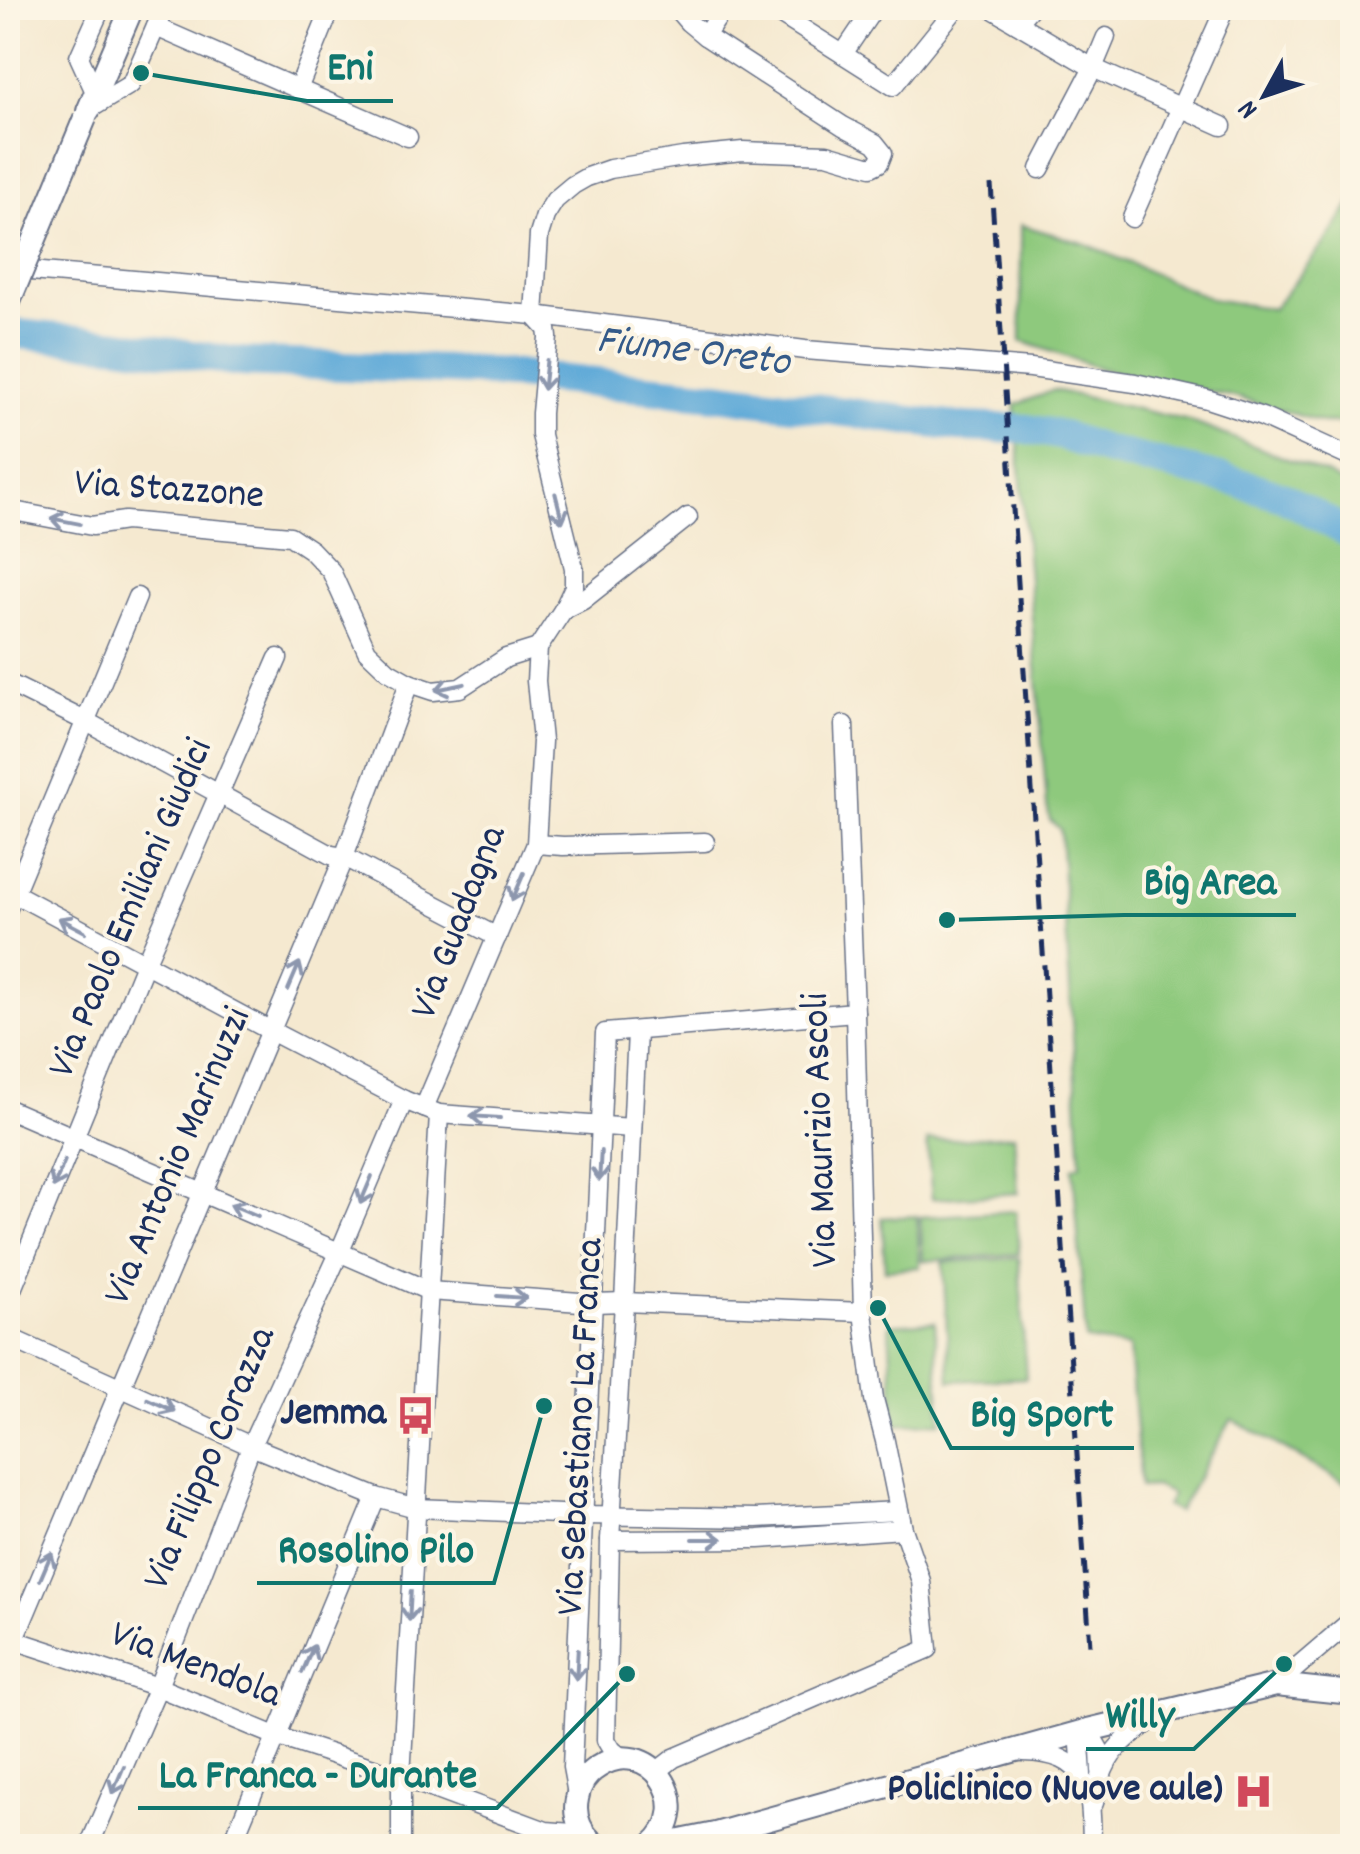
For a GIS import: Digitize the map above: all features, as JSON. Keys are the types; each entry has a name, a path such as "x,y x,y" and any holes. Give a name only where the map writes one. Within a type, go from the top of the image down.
{"street":[{"path":"89,107 79,57 100,8"},
{"path":"8,304 132,8"},
{"path":"89,107 131,84 164,8"},
{"path":"298,88 332,8"},
{"path":"408,683 433,690 460,688 506,658 538,648 564,610 574,587 574,568 541,435 548,337 534,315 539,235 545,216 564,192 610,169 684,157 743,151 827,154 871,167 879,163 883,153 705,36 676,8"},
{"path":"705,36 724,8"},
{"path":"770,8 798,15 843,54 893,86 956,8"},
{"path":"843,54 874,8"},
{"path":"990,8 1093,68 1222,126"},
{"path":"1017,23 1030,8"},
{"path":"1132,218 1224,8"},
{"path":"156,27 408,137"},
{"path":"1040,168 1106,37"},
{"path":"8,269 534,315 805,350 1031,368 1135,383 1207,400 1262,417 1352,458"},
{"name":"Via Stazzone","path":"8,510 92,526 125,521 290,536 312,550 331,571 368,651 388,671 408,683"},
{"path":"564,610 583,600 688,517"},
{"path":"137,597 10,897 431,1111 632,1128"},
{"name":"Via Guadagna","path":"401,1846 401,1777 429,1291 431,1111 496,937 536,844 542,741 536,681 538,648"},
{"name":"Via Paolo Emiliani Giudici","path":"8,1299 145,964 278,658"},
{"path":"8,683 496,937"},
{"name":"Via Antonio Marinuzzi","path":"10,1644 344,857 408,683"},
{"name":"Via Maurizio Ascoli","path":"656,1772 674,1758 709,1742 928,1649 921,1581 901,1520 874,1398 863,1312 844,725"},
{"path":"536,844 705,842"},
{"path":"636,1032 855,1012"},
{"name":"Via Sebastiano La Franca","path":"577,1794 572,1766 605,1033 636,1032 610,1540 606,1740 623,1759"},
{"name":"Via Filippo Corazza","path":"89,1846 158,1687 251,1446 404,1100"},
{"path":"8,1109 429,1291 594,1304 863,1312"},
{"path":"8,1338 251,1446 376,1497 416,1508 901,1520"},
{"path":"231,1846 376,1497"},
{"path":"610,1540 760,1539 901,1520"},
{"path":"1276,1685 1352,1620"},
{"name":"Via Mendola","path":"10,1644 158,1687 276,1736 546,1831 591,1840"},
{"path":"653,1846 716,1834 1088,1730 1276,1685 1352,1694"},
{"path":"1092,1772 1128,1738 1174,1710"},
{"path":"1088,1730 1080,1745 1092,1772 1092,1846"},
{"path":"1010,1752 1049,1753 1092,1772"},
{"path":"591,1840 576,1811 577,1794 594,1769 623,1759 641,1762 656,1772 688,1821 716,1834"},
{"path":"653,1846 669,1824 670,1792"}],"green space":[{"path":"1352,202 1352,423 1324,423 1239,398 1102,369 1021,341 1021,225 1086,244 1211,299 1273,309"},
{"path":"1054,390 1189,421 1324,473 1352,489 1352,1487 1232,1419 1178,1512 1166,1506 1172,1494 1155,1486 1141,1487 1129,1347 1086,1340 1073,1167 1081,1164 1060,829 1050,820 1047,805 1015,405"},
{"path":"1014,1135 1018,1193 932,1199 927,1141"},
{"path":"1016,1211 1019,1254 923,1261 920,1217"},
{"path":"917,1216 920,1267 885,1270 882,1218"},
{"path":"1019,1258 1026,1378 950,1381 943,1262"},
{"path":"935,1322 941,1422 895,1425 889,1325"}],"waterway":[{"name":"Fiume Oreto","path":"8,333 240,362 477,371 725,396 958,427 1027,429 1282,496 1352,535"}],"railway":[{"path":"991,184 1090,1646"}],"place":[{"name":"Eni","path":"141,73"},
{"name":"Big Area","path":"947,920"},
{"name":"Big Sport","path":"878,1308"},
{"name":"Rosolino Pilo","path":"544,1406"},
{"name":"Jemma","path":"416,1415"},
{"name":"Willy","path":"1284,1664"},
{"name":"La Franca - Durante","path":"627,1674"},
{"name":"Policlinico (Nuove aule)","path":"1253,1791"}]}
